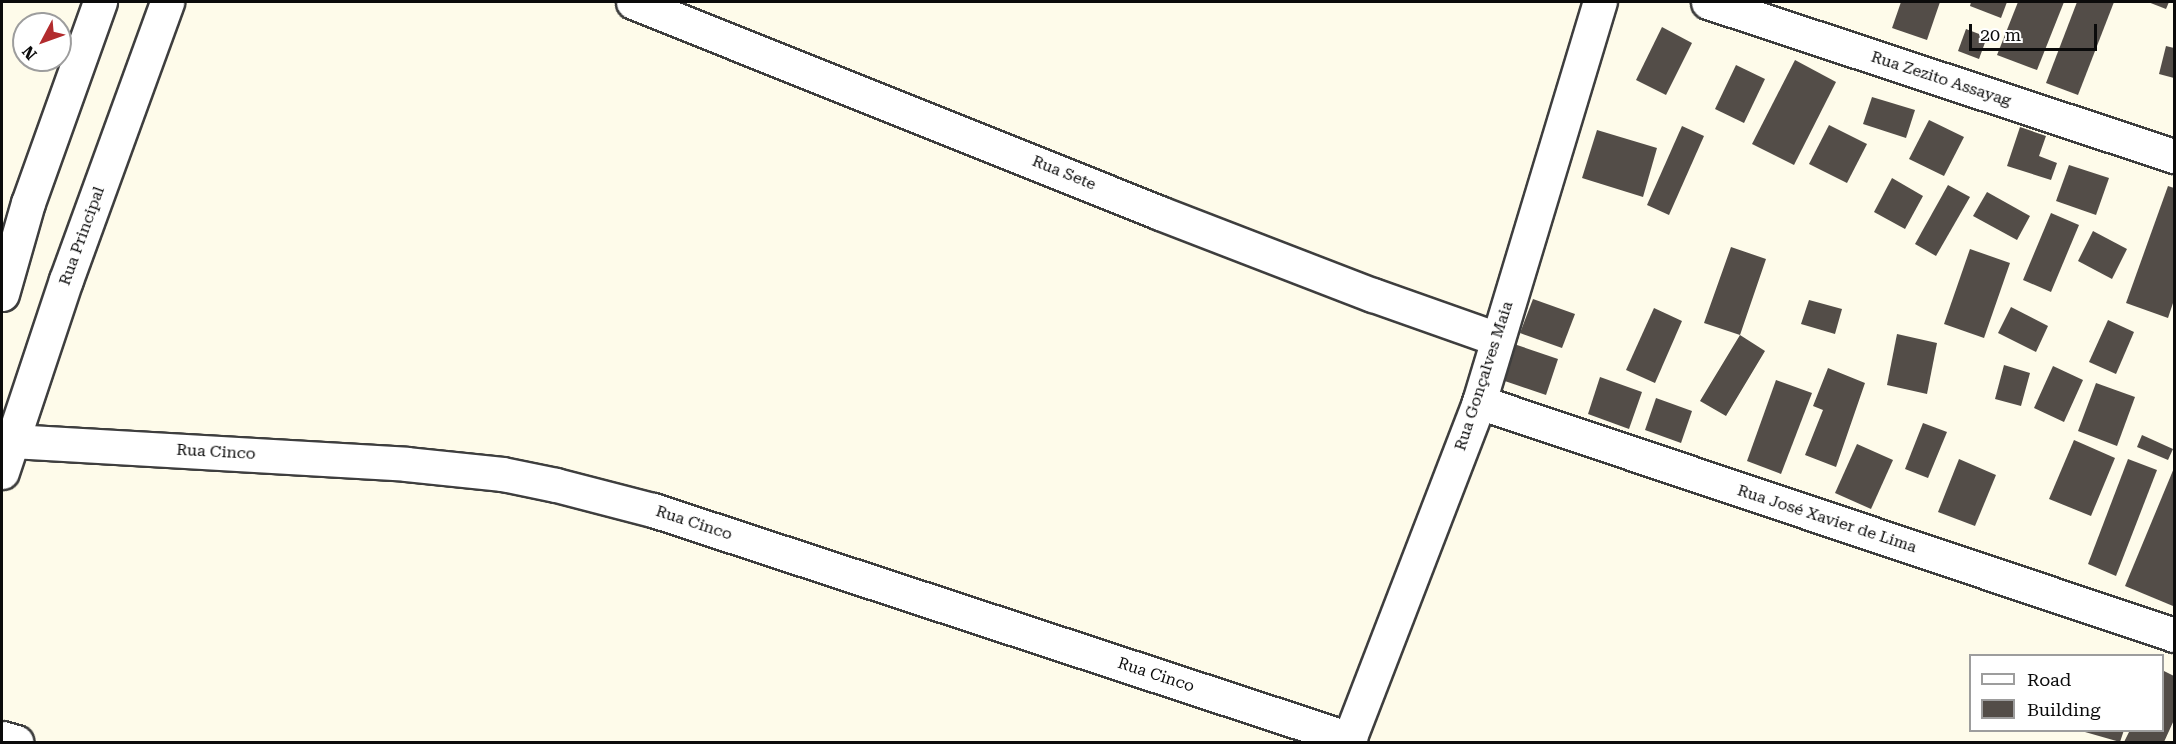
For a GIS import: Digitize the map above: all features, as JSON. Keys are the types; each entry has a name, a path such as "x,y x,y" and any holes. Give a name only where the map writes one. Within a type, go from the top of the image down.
{"street":[{"path":"2,294 15,204 100,2"},
{"name":"Rua Principal","path":"2,472 66,280 167,2"},
{"name":"Rua Sete","path":"633,2 1171,217 1373,295 1497,339"},
{"name":"Rua Gonçalves Maia","path":"1349,741 1479,402 1600,2"},
{"name":"Rua Zezito Assayag","path":"1708,2 2175,156"},
{"name":"Rua José Xavier de Lima","path":"1479,402 2175,635"},
{"name":"Rua Cinco","path":"12,441 406,464 502,474 556,486 653,510 1349,741"},
{"path":"2,738 16,742"}],"building":[{"path":"1901,2 1940,2 1927,40 1892,28"},
{"path":"1971,2 2007,2 2001,18 1970,6"},
{"path":"2018,2 2064,2 2037,70 1997,55"},
{"path":"2077,2 2114,2 2078,95 2046,83"},
{"path":"2148,2 2169,2 2166,9"},
{"path":"1662,27 1692,43 1666,95 1636,80"},
{"path":"1966,29 1987,37 1979,59 1958,51"},
{"path":"2166,46 2174,48 2174,78 2159,74"},
{"path":"1795,60 1836,82 1794,165 1752,144"},
{"path":"1736,65 1765,79 1744,123 1715,109"},
{"path":"1872,97 1915,110 1906,138 1863,124"},
{"path":"1929,120 1964,137 1944,176 1909,159"},
{"path":"1829,125 1867,144 1847,183 1809,164"},
{"path":"1682,126 1704,136 1669,215 1647,205"},
{"path":"2020,127 2046,136 2039,156 2057,163 2051,180 2007,166"},
{"path":"1597,130 1657,148 1643,197 1582,178"},
{"path":"2069,165 2109,178 2096,215 2056,201"},
{"path":"1892,178 1923,196 1905,229 1874,212"},
{"path":"1948,185 1970,197 1936,256 1915,244"},
{"path":"2168,186 2174,188 2174,300 2168,318 2126,303"},
{"path":"1987,192 2030,216 2017,240 1973,216"},
{"path":"2051,213 2079,225 2051,292 2023,280"},
{"path":"2093,231 2127,249 2112,279 2078,261"},
{"path":"1731,247 1766,259 1740,335 1704,323"},
{"path":"1970,249 2010,263 1984,338 1944,324"},
{"path":"1533,299 1575,314 1562,348 1520,333"},
{"path":"1809,300 1842,309 1835,334 1801,324"},
{"path":"2011,307 2048,326 2036,352 1998,333"},
{"path":"1654,308 1682,321 1655,383 1626,370"},
{"path":"2108,320 2134,332 2116,374 2089,362"},
{"path":"1897,334 1937,343 1927,394 1887,385"},
{"path":"1740,335 1765,351 1726,416 1700,401"},
{"path":"1508,342 1558,359 1546,395 1496,378"},
{"path":"2004,365 2030,373 2021,406 1995,399"},
{"path":"2053,366 2083,380 2064,422 2034,408"},
{"path":"1828,368 1865,383 1836,467 1805,455 1823,410 1813,406"},
{"path":"1600,377 1642,392 1629,429 1588,414"},
{"path":"1776,380 1812,393 1781,474 1747,461"},
{"path":"2096,383 2135,397 2117,446 2078,431"},
{"path":"1656,398 1692,411 1681,443 1645,430"},
{"path":"1923,423 1947,432 1928,478 1905,469"},
{"path":"2142,435 2173,449 2168,460 2137,447"},
{"path":"2074,440 2115,458 2091,516 2049,499"},
{"path":"1857,444 1893,460 1871,509 1835,493"},
{"path":"1959,459 1996,475 1975,526 1938,512"},
{"path":"2128,459 2157,470 2116,576 2088,564"},
{"path":"2174,468 2174,602 2173,606 2125,586"},
{"path":"2164,671 2174,676 2174,720 2164,742 2124,742 2129,732 2164,732"},
{"path":"2085,732 2123,732 2120,742"}]}
